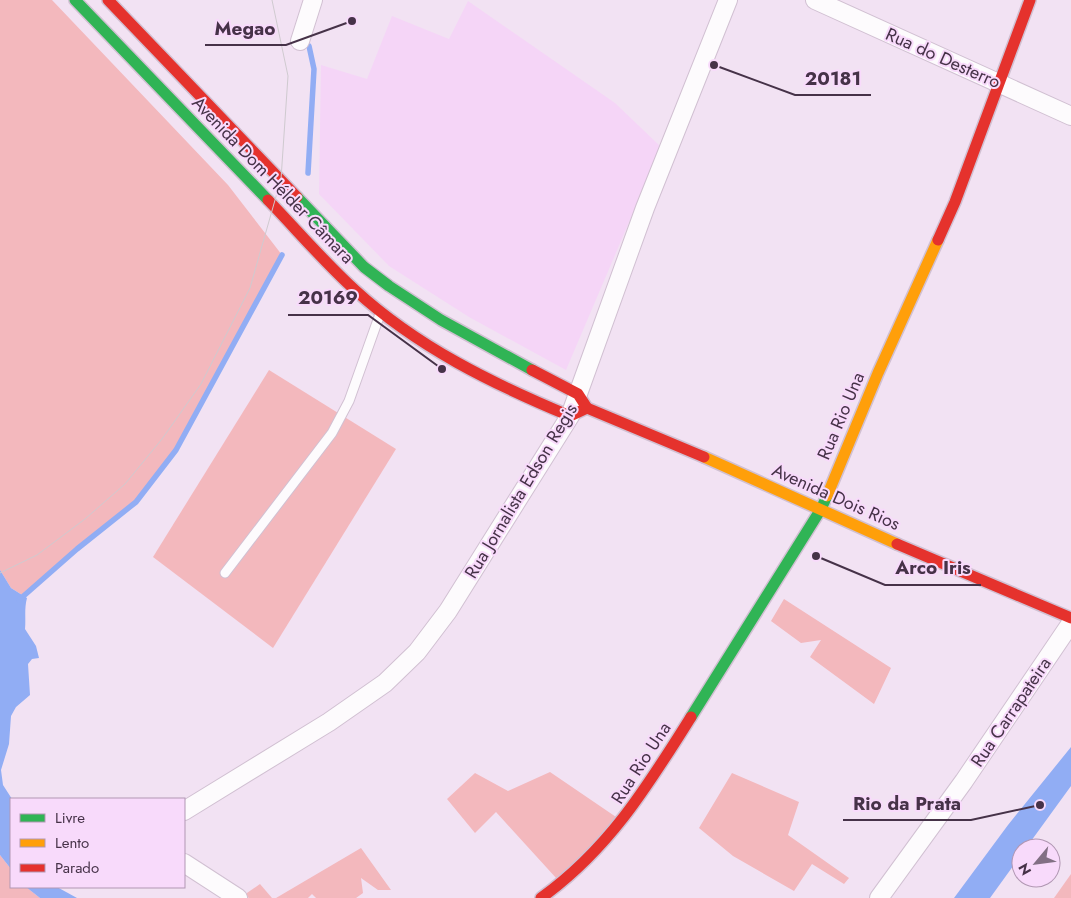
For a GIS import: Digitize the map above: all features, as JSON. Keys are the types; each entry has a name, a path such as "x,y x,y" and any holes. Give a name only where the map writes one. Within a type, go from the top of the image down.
{"main road":[{"name":"Avenida Dom Hélder Câmara","path":"75,0 355,290 381,312 453,361 570,416"},
{"name":"Avenida Dom Hélder Câmara","path":"108,0 364,267 442,322 583,401"},
{"name":"Rua Rio Una","path":"540,898 593,857 624,822 820,509 878,373 955,202 1030,0"},
{"name":"Avenida Dois Rios","path":"583,401 930,559 1071,618"}],"street":[{"path":"300,41 313,0"},
{"name":"Rua Jornalista Edson Regis","path":"185,810 328,722 385,684 401,670 448,611 570,416 583,401 645,208 728,0"},
{"name":"Rua do Desterro","path":"815,0 1071,116"},
{"name":"Rua Carrapateira","path":"879,898 964,781 1071,622"},
{"path":"185,864 238,898"}],"lane":[{"path":"225,573 332,433 349,401 381,312"}],"shaded area":[{"path":"0,0 52,0 228,185 282,255 176,450 136,502 77,549 24,596 11,588 0,570"},
{"path":"468,1 615,103 661,147 566,370 469,317 389,266 319,194 321,65 367,79 392,16 449,39"},
{"path":"269,370 396,449 273,648 153,557"},
{"path":"784,599 891,668 874,704 810,657 821,640 801,643 771,621"},
{"path":"550,772 619,819 557,879 496,812 475,833 447,799 475,773 508,791"},
{"path":"732,773 799,802 788,835 849,878 844,884 812,864 794,891 733,856 699,828"},
{"path":"361,848 391,890 378,890 361,878 363,893 356,898 316,898 312,894 308,898 276,898"},
{"path":"0,855 10,868 10,888 27,888 40,898 0,898"},
{"path":"1071,874 1071,898 1054,898"},
{"path":"260,884 272,898 249,898 244,895"}],"water":[{"path":"0,570 11,588 27,598 25,629 36,646 39,658 32,659 28,664 30,695 16,707 11,716 9,744 1,770 3,785 11,798 10,868 0,855"},
{"path":"1071,747 1071,786 1033,838 1011,838 1011,869 990,898 954,898 1008,825"},
{"path":"27,888 59,888 77,898 40,898"}],"waterway":[{"path":"308,173 314,69 309,46"},
{"path":"19,600 77,549 136,502 176,450 282,255"}],"tram line":[{"path":"0,573 37,555 85,519 125,484 162,439 201,384 250,288 281,179 288,76 272,0"}],"traffic: fast":[{"path":"75,0 268,200"},
{"path":"297,197 364,267 389,286 441,320 532,370"},
{"path":"691,717 821,509 827,496"}],"traffic: slow":[{"path":"827,496 878,373 938,240"},
{"path":"704,457 897,544"}],"traffic: jam":[{"path":"108,0 297,197"},
{"path":"938,240 955,202 1030,0"},
{"path":"268,200 321,257 355,290 404,329 430,346 484,377 570,416 587,408"},
{"path":"532,370 578,394 587,408 704,457"},
{"path":"897,544 1071,618"},
{"path":"541,898 565,879 607,838 659,768 691,717"}],"place":[{"name":"Megao","path":"352,21"},
{"name":"20181","path":"714,65"},
{"name":"20169","path":"442,369"},
{"name":"Arco Iris","path":"816,556"},
{"name":"Rio da Prata","path":"1040,805"}]}
